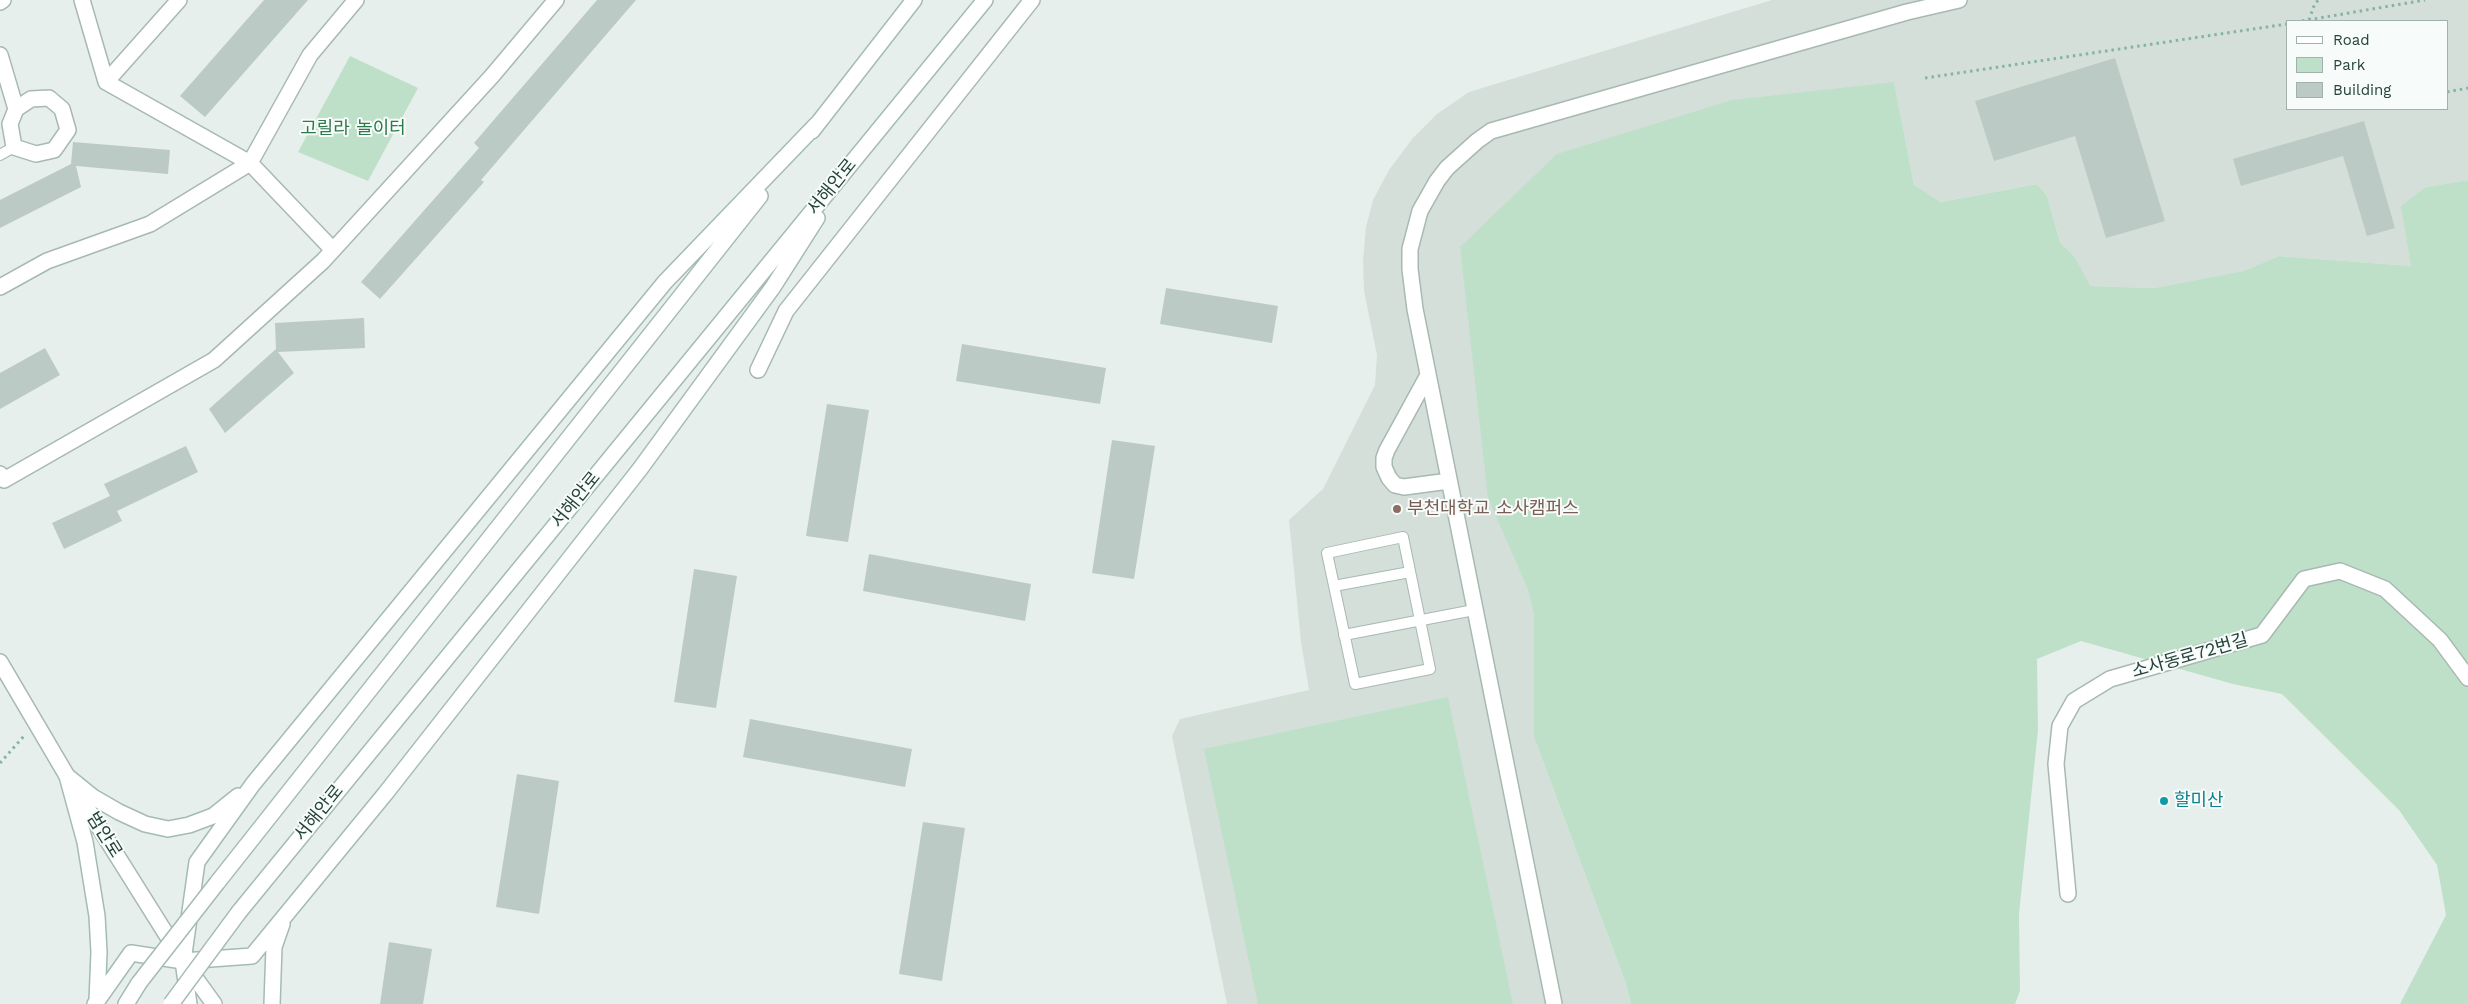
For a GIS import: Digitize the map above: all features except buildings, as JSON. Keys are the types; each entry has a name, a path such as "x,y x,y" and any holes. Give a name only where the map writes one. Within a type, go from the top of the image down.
{"main road":[{"path":"82,0 106,82 250,163 332,250"},
{"path":"106,82 179,0"},
{"path":"0,287 48,261 150,224 250,163 310,55 356,0"},
{"path":"0,474 4,480 214,360 332,250 492,76 556,0"},
{"name":"서해안로","path":"126,1004 139,983 217,883 914,0"},
{"name":"서해안로","path":"171,1004 239,912 985,0"},
{"path":"758,370 786,311 1032,0"},
{"path":"1554,1004 1411,287 1410,249 1420,211 1437,181 1447,168 1491,132 1897,15 1959,0"},
{"path":"0,55 16,109"},
{"path":"49,98 62,109 68,130 54,150 36,154 14,147 10,124 16,109 31,100 49,98"},
{"path":"189,1004 183,961 196,862 253,784 666,282 817,124"},
{"path":"96,1003 131,953 183,961 252,956 385,794 640,469 773,287 857,156"},
{"path":"1428,375 1387,450 1384,458 1384,467 1395,485 1404,488 1449,481"},
{"name":"소사동로72번길","path":"2068,894 2056,764 2060,726 2074,701 2110,680 2262,635 2304,579 2340,571 2385,589 2440,640 2468,678"},
{"name":"범안로","path":"0,662 68,776 183,961 214,1004"},
{"path":"68,776 93,797 119,812 145,824 168,829 189,825 213,816 253,784"},
{"path":"68,776 85,842 97,916 99,952 96,1003"},
{"path":"272,1004 274,947 284,916"}],"lane":[{"path":"0,155 14,147"},
{"path":"1403,537 1410,572 1430,669 1355,684 1327,553 1403,537"},
{"path":"1334,586 1410,572"},
{"path":"1344,635 1474,610"}],"path":[{"path":"2309,20 2319,0"},
{"path":"2309,20 2425,0"},
{"path":"1925,78 2286,24"},
{"path":"2448,92 2468,88"},
{"path":"0,763 36,722"}],"shaded area":[{"name":"부천대학교 소사캠퍼스","path":"1772,0 2468,0 2468,180 2426,187 2411,266 2279,256 2243,271 2154,288 2089,286 2075,257 2060,242 2047,196 2037,184 1941,202 1914,185 1894,83 1527,587 1534,615 1534,737 1625,981 1631,1004 1227,1004 1172,736 1180,719 1309,690 1301,642 1289,520 1323,489 1375,385 1377,355 1364,291 1363,261 1366,227 1373,200 1389,170 1413,138 1437,114 1469,92"}],"green space":[{"name":"고릴라 놀이터","path":"350,56 418,88 368,181 298,152"},
{"path":"1894,82 1914,185 1941,202 2037,184 2047,196 2060,242 2075,257 2090,286 2154,288 2243,271 2279,256 2411,266 2401,206 2426,187 2468,180 2468,1004 2400,1004 2446,915 2437,865 2399,810 2282,694 2233,684 2081,641 2037,659 2038,730 2019,914 2020,991 2015,1004 1631,1004 1625,981 1534,737 1534,615 1527,587 1488,498 1460,247 1557,154 1732,100"},
{"path":"1448,697 1513,1004 1258,1004 1204,749"}],"place":[{"name":"부천대학교 소사캠퍼스","path":"1397,509"},
{"name":"할미산","path":"2164,801"}]}
